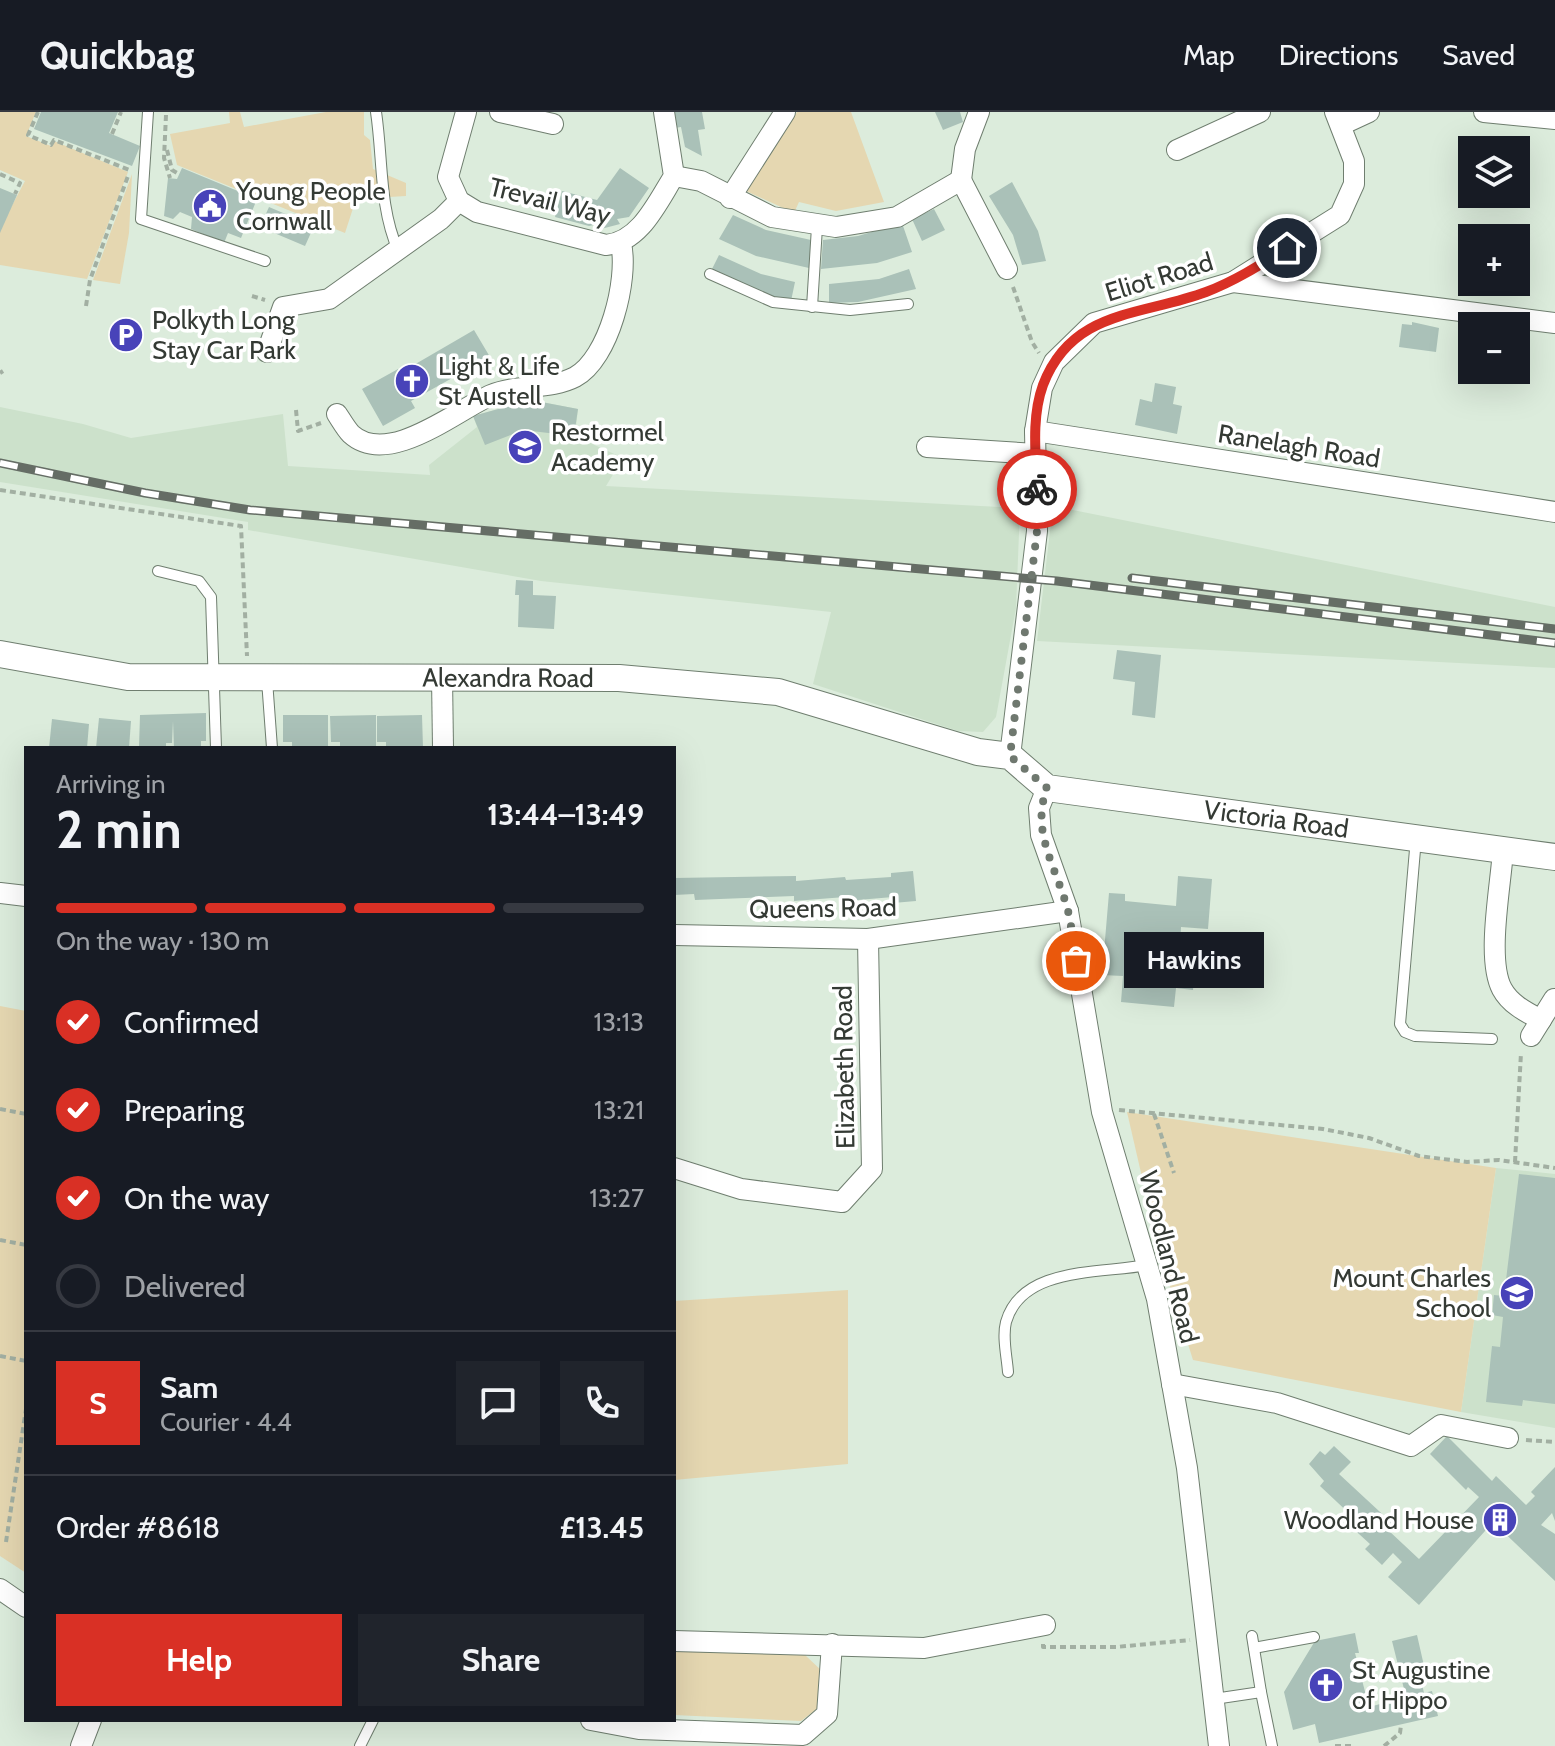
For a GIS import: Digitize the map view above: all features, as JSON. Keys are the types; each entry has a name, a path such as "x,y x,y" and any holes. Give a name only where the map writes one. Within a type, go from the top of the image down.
{"street":[{"name":"Trevail Way","path":"466,112 448,177 459,201 477,212 606,245 621,244 643,225 674,176"},
{"path":"500,112 553,124"},
{"path":"664,112 674,176 701,181 772,217 817,227 881,222 897,217 961,180"},
{"path":"730,198 785,112"},
{"path":"979,112 965,149 961,180 1007,269"},
{"path":"1177,150 1260,112"},
{"name":"Eliot Road","path":"1010,756 1037,531 1035,431 1042,388 1053,365 1094,323 1233,282 1340,215 1354,184 1354,161 1338,119 1369,112"},
{"path":"1484,112 1555,119"},
{"path":"267,352 283,307 329,299 441,219 459,201"},
{"path":"337,414 352,435 371,444 405,440 443,424 491,395 575,377 589,365 611,325 622,293 624,259 621,244"},
{"path":"1233,282 1555,323"},
{"name":"Ranelagh Road","path":"1035,431 1555,512"},
{"path":"927,447 1036,454"},
{"name":"Alexandra Road","path":"0,654 128,677 619,678 778,692 978,752 1010,756"},
{"path":"442,677 443,746"},
{"path":"1010,756 1047,788"},
{"name":"Victoria Road","path":"1047,788 1555,857"},
{"name":"Woodland Road","path":"1047,788 1039,808 1041,835 1068,911 1102,1112 1149,1265 1172,1384 1187,1468 1219,1746"},
{"path":"1503,850 1496,939 1500,983 1536,1028 1554,999"},
{"path":"0,893 24,896"},
{"name":"Queens Road","path":"676,935 868,939 1068,911"},
{"name":"Elizabeth Road","path":"676,1169 741,1189 842,1202 872,1169 868,939"},
{"path":"1172,1384 1277,1403 1411,1446 1441,1425 1508,1438"},
{"path":"0,1589 24,1606"},
{"path":"676,1641 924,1648 1045,1625"},
{"path":"602,1722 639,1729 803,1735 827,1714 832,1644"},
{"path":"81,1746 90,1722"}],"lane":[{"path":"148,112 141,219 265,261"},
{"path":"376,112 384,163 384,205 388,227 398,250"},
{"path":"812,307 817,227"},
{"path":"710,274 773,302 850,310 908,304"},
{"path":"158,571 184,575 208,589 216,746"},
{"path":"257,678 272,746"},
{"path":"1416,836 1400,1024 1405,1032 1415,1036 1492,1039"},
{"path":"1008,1372 1006,1323 1022,1293 1040,1282 1149,1265"},
{"path":"1272,1746 1253,1642 1314,1637"},
{"path":"1214,1699 1261,1692"},
{"path":"360,1746 372,1722"}],"path":[{"path":"38,112 28,135 51,145 54,140 144,176"},
{"path":"112,134 121,112"},
{"path":"166,115 167,148 172,170 179,174"},
{"path":"167,148 164,158 170,178"},
{"path":"86,306 90,280 130,170"},
{"path":"0,174 20,183 15,194"},
{"path":"1007,269 1032,342 1053,365"},
{"path":"296,410 298,431 313,429 337,414"},
{"path":"0,490 241,526 257,678"},
{"path":"1515,1162 1522,1039 1536,1028"},
{"path":"0,1109 24,1114"},
{"path":"1102,1112 1323,1129 1369,1138 1419,1156 1467,1162 1515,1162 1555,1168"},
{"path":"1154,1114 1174,1173"},
{"path":"0,1240 24,1245"},
{"path":"0,1356 24,1361"},
{"path":"6,1542 24,1422"},
{"path":"1508,1438 1555,1442"},
{"path":"1045,1625 1043,1647 1116,1647 1207,1639"},
{"path":"1384,1746 1400,1733 1401,1725"},
{"path":"1335,1746 1351,1746"}],"shaded area":[{"path":"0,112 36,112 26,136 51,146 54,141 128,172 87,279 0,265 0,228 25,181 0,170"},
{"path":"229,112 240,112 244,127 326,112 364,112 364,135 370,140 373,169 406,183 406,196 356,199 345,233 177,165 170,134 230,123"},
{"path":"797,112 851,112 884,202 836,211 799,202 794,213 746,191"},
{"path":"132,174 129,233 120,284 93,280"},
{"path":"531,400 578,409 575,436 623,458 606,486 1020,508 1016,608 996,717 983,732 958,731 813,684 831,612 541,581 248,530 248,522 0,482 0,407 83,424 131,438 283,414 288,466 430,475 429,465 477,427 473,416"},
{"path":"1053,506 1555,607 1555,668 1037,641"},
{"path":"0,1006 24,1011 24,1572 0,1556"},
{"path":"1127,1112 1496,1168 1461,1412 1193,1360 1159,1251"},
{"name":"Mount Charles School","path":"1496,1168 1555,1174 1555,1428 1461,1412"},
{"path":"848,1290 848,1464 676,1480 676,1301"},
{"path":"676,1645 805,1655 822,1671 818,1708 801,1721 676,1715"}],"building":[{"path":"41,112 118,112 109,133 140,146 132,166 34,129"},
{"path":"672,112 702,112 705,129 698,130 702,156 685,147 681,127 675,128"},
{"path":"935,112 960,112 963,122 943,130"},
{"name":"Young People Cornwall","path":"182,168 257,199 241,238 228,233 224,243 191,229 192,217 180,212 173,219 164,216 168,178 177,179"},
{"path":"620,168 649,188 629,217 617,219 620,224 601,229 599,224 589,226 555,217 562,191 597,200"},
{"path":"1012,182 1038,231 1046,261 1022,265 1013,235 989,196"},
{"path":"0,188 17,195 0,233"},
{"path":"269,207 314,226 305,246 260,227"},
{"path":"934,209 945,230 922,241 912,219"},
{"path":"733,215 766,230 811,240 809,268 756,256 719,239"},
{"path":"902,223 912,252 877,263 821,269 823,240 858,236"},
{"path":"719,255 761,274 795,282 791,301 763,294 711,271"},
{"path":"909,269 916,289 858,302 829,303 829,284 879,279"},
{"path":"1412,322 1439,328 1436,352 1399,347 1402,324 1412,325"},
{"name":"Light & Life St Austell","path":"474,330 490,357 411,401 415,408 383,426 362,389 398,369 400,373"},
{"path":"1155,383 1176,387 1173,404 1182,406 1177,434 1135,425 1140,399 1152,402"},
{"path":"531,400 578,409 574,436 523,430 485,445 473,416"},
{"path":"516,580 533,581 533,595 556,596 554,629 518,627"},
{"path":"1117,650 1161,655 1155,718 1132,715 1135,682 1113,679"},
{"path":"206,713 206,741 201,741 201,746 174,746 173,721 172,743 166,743 166,746 139,746 140,715"},
{"path":"283,715 328,715 328,746 292,746 292,742 283,742"},
{"path":"376,715 376,746 340,746 340,742 331,742 330,716"},
{"path":"422,715 423,746 386,746 386,742 377,742 377,716"},
{"path":"99,718 131,721 129,746 96,746"},
{"path":"52,719 89,724 87,746 49,746"},
{"path":"913,871 916,901 893,903 893,897 846,901 845,897 794,901 794,896 695,900 694,894 676,895 676,878 796,876 796,881 845,877 846,880 891,877 891,873"},
{"path":"1178,876 1212,879 1208,929 1181,927 1179,959 1195,960 1193,990 1176,988 1174,1007 1121,1002 1123,976 1102,975 1109,893 1125,894 1125,901 1176,906"},
{"name":"Mount Charles School","path":"1519,1174 1555,1178 1555,1404 1523,1400 1522,1406 1486,1402 1492,1346 1500,1347 1503,1317 1492,1315 1494,1295 1504,1296"},
{"name":"Woodland House","path":"1447,1436 1492,1481 1496,1476 1526,1505 1535,1496 1531,1492 1555,1467 1555,1521 1552,1513 1541,1525 1555,1534 1555,1581 1493,1522 1419,1605 1388,1577 1402,1562 1393,1553 1382,1565 1365,1549 1370,1544 1348,1524 1354,1518 1320,1486 1324,1481 1309,1464 1320,1451 1325,1455 1334,1446 1351,1462 1339,1474 1393,1524 1388,1530 1419,1559 1479,1497 1468,1487 1466,1490 1430,1454"},
{"name":"St Augustine of Hippo","path":"1355,1633 1359,1653 1355,1653 1369,1707 1406,1697 1392,1641 1417,1635 1427,1679 1421,1680 1424,1693 1432,1691 1438,1716 1319,1743 1315,1724 1293,1730 1284,1692 1315,1641"}],"railway":[{"path":"0,463 145,493 250,510 1057,581 1555,643"},
{"path":"1132,578 1555,629"}],"way so far":[{"path":"1037,489 1037,531 1010,756 1047,788 1039,808 1041,835 1068,911 1076,961"}],"place":[{"name":"Young People Cornwall","path":"210,206"},
{"name":"Polkyth Long Stay Car Park","path":"126,335"},
{"name":"Light & Life St Austell","path":"412,381"},
{"name":"Restormel Academy","path":"525,447"},
{"name":"Hawkins","path":"1076,961"},
{"name":"Mount Charles School","path":"1517,1293"},
{"name":"Woodland House","path":"1500,1520"},
{"name":"St Augustine of Hippo","path":"1326,1685"}],"route":[{"path":"1037,489 1035,431 1042,388 1054,362 1094,323 1201,294 1233,282 1287,248"}]}
